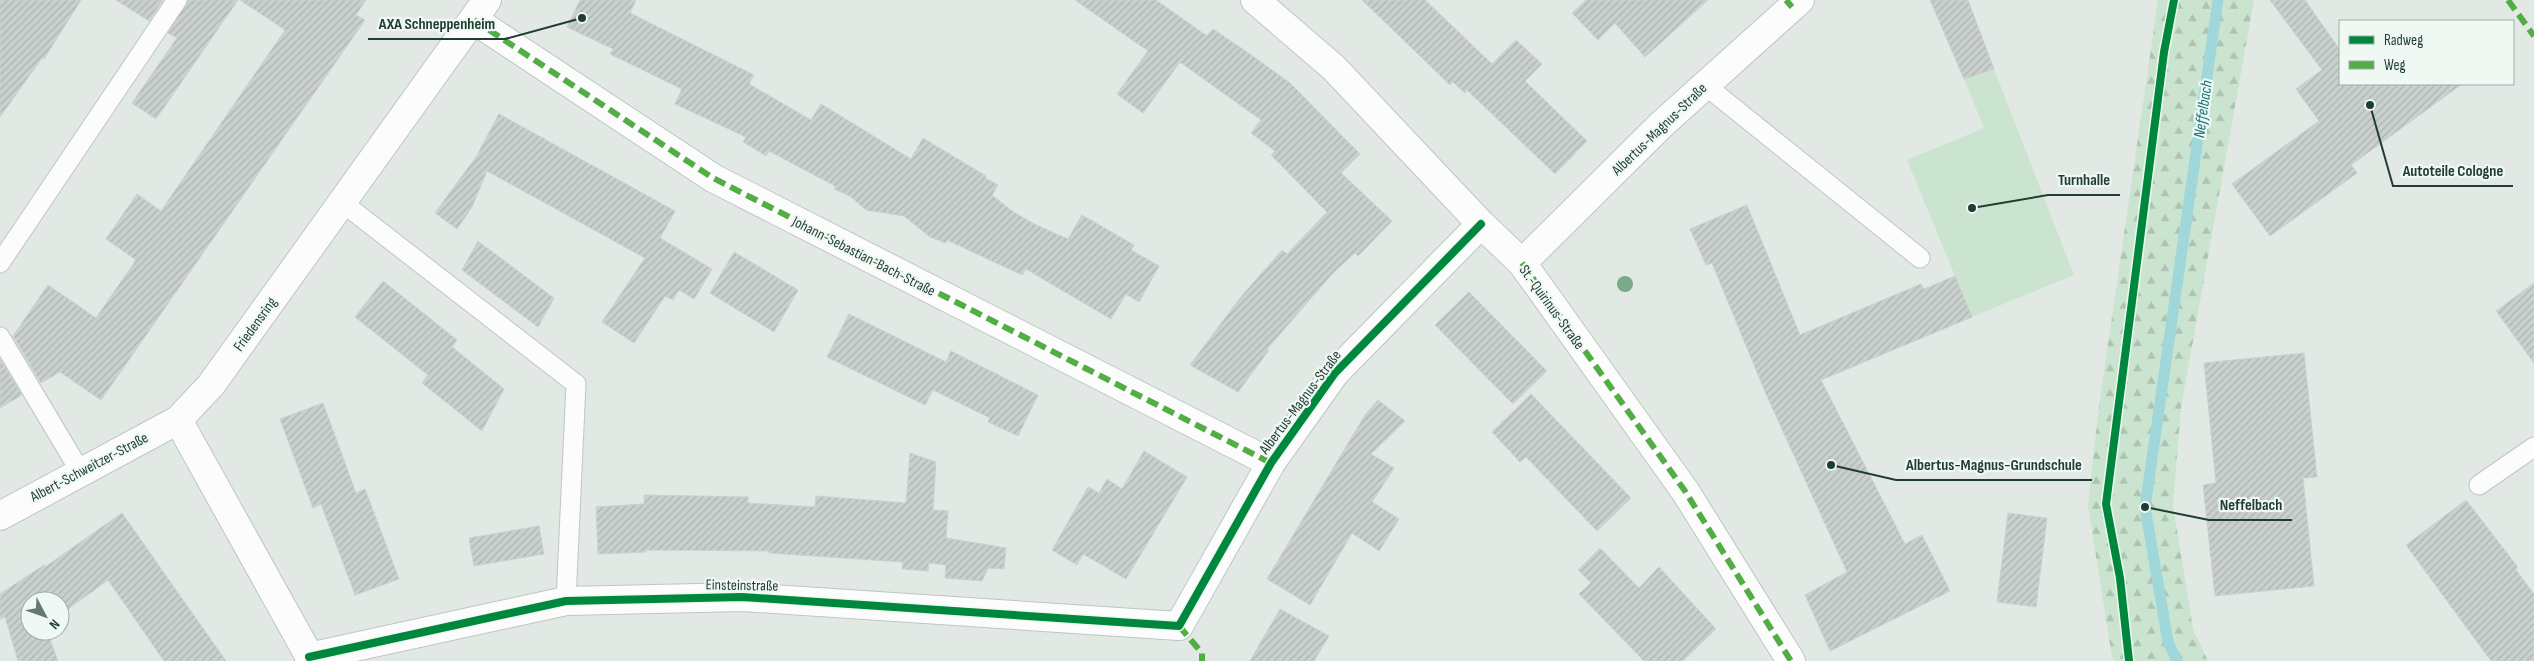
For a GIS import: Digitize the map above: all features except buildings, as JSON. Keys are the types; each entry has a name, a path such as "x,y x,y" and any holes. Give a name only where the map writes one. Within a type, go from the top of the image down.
{"street":[{"name":"St.-Quirinus-Straße","path":"1256,0 1334,68 1481,224 1522,263 1686,492 1791,661"},
{"name":"Albertus-Magnus-Straße","path":"1522,263 1661,125 1793,2"},
{"name":"Friedensring","path":"178,420 211,385 481,10"},
{"name":"Johann-Sebastian-Bach-Straße","path":"481,10 712,178 1270,463"},
{"name":"Albertus-Magnus-Straße","path":"1179,626 1270,463 1335,373 1481,224"},
{"name":"Albert-Schweitzer-Straße","path":"0,516 80,471 178,420"},
{"path":"178,420 310,659"},
{"name":"Einsteinstraße","path":"310,659 566,601 742,597 1179,626"}],"lane":[{"path":"0,263 177,0"},
{"path":"1704,85 1920,258"},
{"path":"343,203 576,384 566,601"},
{"path":"0,336 80,471"},
{"path":"2479,485 2534,447"}],"green space":[{"path":"2158,0 2254,0 2181,408 2173,505 2193,629 2208,661 2115,661 2112,657 2088,505 2099,406"},
{"path":"1994,69 2074,275 1972,317 1907,160 1984,128 1964,79"}],"waterway":[{"name":"Neffelbach","path":"2177,661 2168,642 2145,507 2218,0"}],"marked path":[{"path":"1786,0 1792,7"},
{"path":"2508,0 2534,36"},
{"path":"474,20 713,178 1271,463"},
{"path":"1522,263 1685,491 1791,661"},
{"path":"1179,626 1202,653 1202,661"}],"cycle path":[{"path":"2129,661 2120,578 2106,504 2164,52 2174,0"},
{"path":"309,657 566,601 742,597 1179,626 1271,463 1335,373 1481,224"}],"place":[{"name":"AXA Schneppenheim","path":"582,18"},
{"name":"Autoteile Cologne","path":"2370,105"},
{"name":"Turnhalle","path":"1972,208"},
{"name":"Albertus-Magnus-Grundschule","path":"1831,465"},
{"name":"Neffelbach","path":"2145,507"}]}
